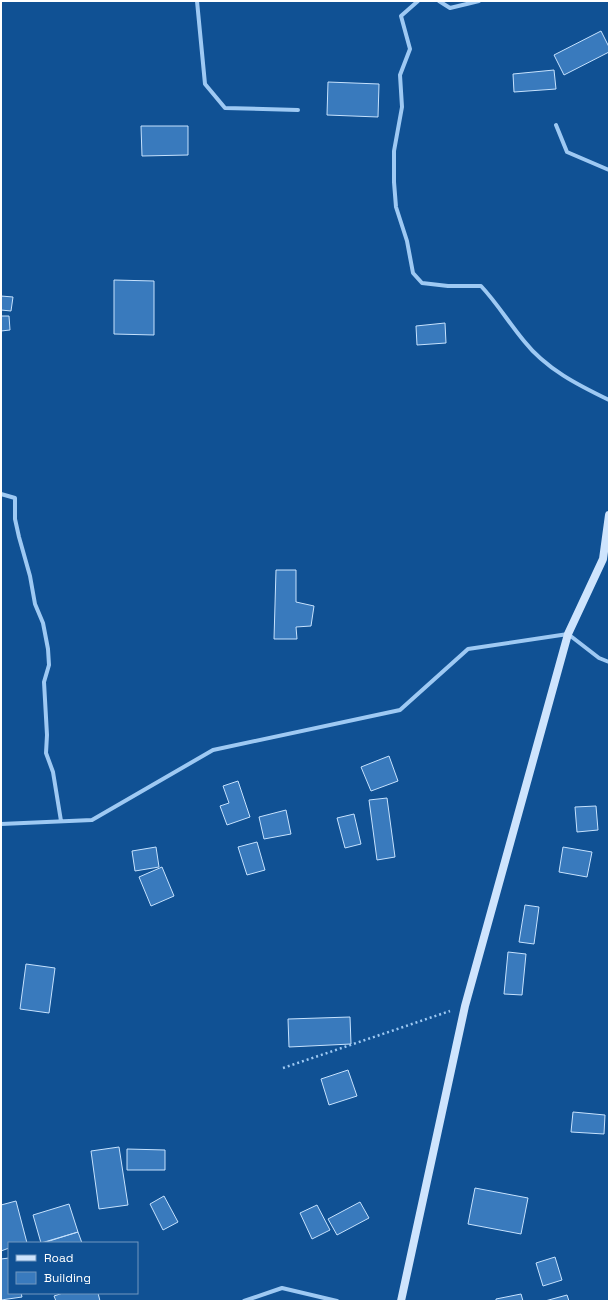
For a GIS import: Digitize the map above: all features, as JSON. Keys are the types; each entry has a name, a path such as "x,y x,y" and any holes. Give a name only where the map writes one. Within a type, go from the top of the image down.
{"main road":[{"path":"401,1301 465,1006 568,634 603,560 609,515"}],"street":[{"path":"197,1 205,84 225,108 298,110"},
{"path":"418,1 401,16 410,49 400,76 402,108 394,151 396,207 407,241 413,273 422,283 448,286 481,286 499,306 525,342 558,373 609,400"},
{"path":"439,1 450,8 479,1"},
{"path":"556,125 567,152 609,170"},
{"path":"1,494 15,498 15,519 30,576 35,604 43,623 48,649 49,664 44,682 47,735 46,753 53,772 61,822"},
{"path":"1,824 92,820 213,750 400,710 468,649 568,634 599,658 609,662"},
{"path":"244,1301 282,1288 337,1301"}],"path":[{"path":"284,1068 465,1006"}],"building":[{"path":"601,31 609,47 609,52 564,75 554,55"},
{"path":"554,70 556,89 514,92 513,74"},
{"path":"328,82 379,84 378,117 327,115"},
{"path":"141,126 188,126 188,155 142,156"},
{"path":"114,280 154,281 154,335 114,334"},
{"path":"1,296 13,297 11,311 1,310"},
{"path":"1,316 9,316 10,330 1,331"},
{"path":"445,323 446,343 417,345 416,326"},
{"path":"276,570 296,570 296,602 314,606 311,626 296,627 297,639 274,639"},
{"path":"389,756 398,781 371,791 361,767"},
{"path":"238,781 250,817 227,825 220,806 229,803 223,786"},
{"path":"387,798 395,857 377,860 369,800"},
{"path":"596,806 598,830 577,832 575,807"},
{"path":"286,810 291,834 264,839 259,817"},
{"path":"354,814 361,844 345,848 337,818"},
{"path":"257,842 265,870 247,875 238,847"},
{"path":"156,847 159,867 135,871 132,851"},
{"path":"563,847 592,852 587,877 559,872"},
{"path":"162,867 174,896 151,906 139,877"},
{"path":"525,905 539,907 534,944 519,942"},
{"path":"508,952 526,954 522,995 504,994"},
{"path":"26,964 55,968 49,1013 20,1009"},
{"path":"350,1017 351,1044 289,1047 288,1019"},
{"path":"348,1070 357,1096 329,1105 321,1079"},
{"path":"573,1112 605,1115 604,1134 571,1132"},
{"path":"119,1147 128,1205 99,1209 91,1151"},
{"path":"127,1149 165,1150 165,1170 127,1170"},
{"path":"475,1188 528,1198 521,1234 468,1224"},
{"path":"164,1196 178,1222 163,1230 150,1204"},
{"path":"16,1201 27,1242 8,1242 8,1248 1,1251 1,1205"},
{"path":"360,1202 369,1218 337,1235 328,1219"},
{"path":"69,1204 78,1232 41,1242 33,1215"},
{"path":"317,1205 330,1230 312,1239 300,1213"},
{"path":"78,1232 82,1242 46,1242"},
{"path":"555,1257 562,1280 543,1286 536,1263"},
{"path":"8,1258 8,1294 21,1294 22,1297 1,1300 1,1259"},
{"path":"60,1294 98,1294 100,1301 56,1301 54,1296"},
{"path":"521,1294 523,1301 496,1301 496,1299"},
{"path":"567,1295 569,1301 545,1301"}]}
